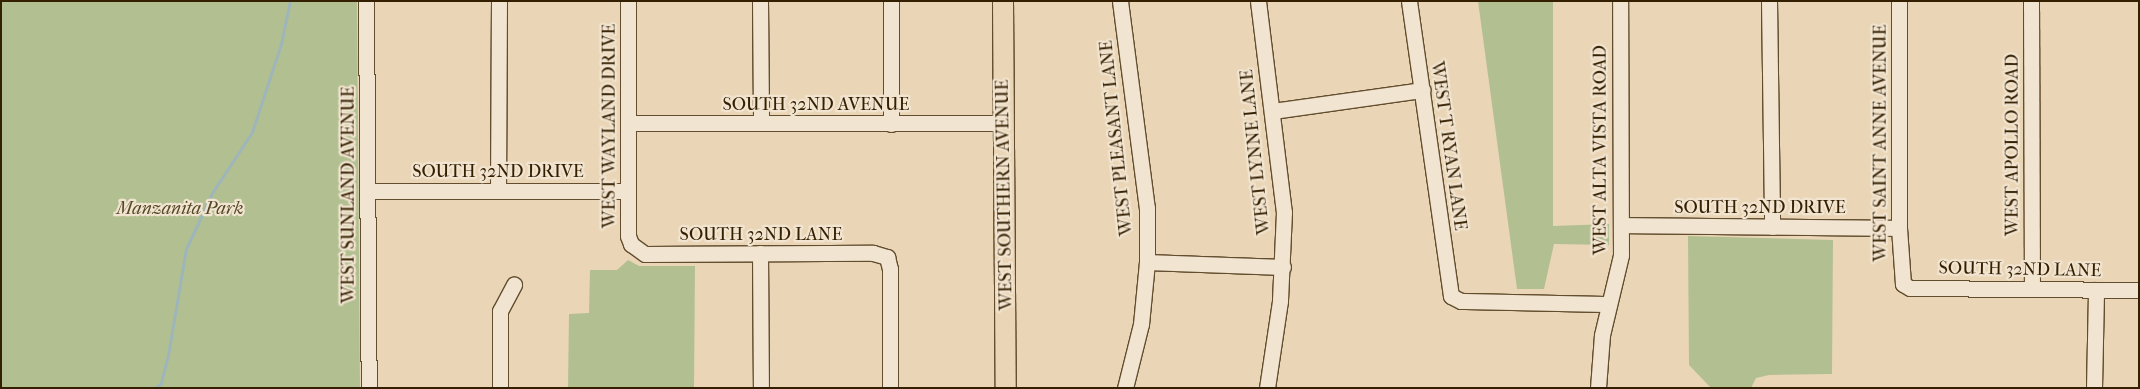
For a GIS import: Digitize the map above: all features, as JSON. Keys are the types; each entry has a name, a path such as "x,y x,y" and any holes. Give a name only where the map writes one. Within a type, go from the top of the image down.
{"main road":[{"name":"WEST SOUTHERN AVENUE","path":"1003,1 1006,388"}],"street":[{"name":"WEST SUNLAND AVENUE","path":"366,1 369,388"},
{"path":"498,191 499,1"},
{"name":"WEST WAYLAND DRIVE","path":"628,1 628,236 634,249"},
{"path":"760,1 761,123"},
{"path":"891,1 891,124"},
{"name":"WEST PLEASANT LANE","path":"1120,1 1147,208 1147,262 1141,324 1125,388"},
{"name":"WEST LYNNE LANE","path":"1258,1 1284,212 1283,267 1267,388"},
{"name":"WEST T RYAN LANE","path":"1409,1 1451,296 1461,301 1609,304"},
{"name":"WEST ALTA VISTA ROAD","path":"1598,388 1602,336 1621,255 1620,1"},
{"path":"1769,1 1772,227"},
{"name":"WEST SAINT ANNE AVENUE","path":"1899,1 1899,228 1903,284"},
{"name":"WEST APOLLO ROAD","path":"2031,1 2032,289"},
{"path":"1272,111 1423,90"},
{"name":"SOUTH 32ND AVENUE","path":"628,123 1004,123"},
{"name":"SOUTH 32ND DRIVE","path":"367,191 628,191"},
{"name":"SOUTH 32ND DRIVE","path":"1621,225 1899,228"},
{"name":"SOUTH 32ND LANE","path":"634,249 645,254 873,253 888,257 890,269 890,388"},
{"path":"760,253 761,388"},
{"path":"1147,262 1283,267"},
{"name":"SOUTH 32ND LANE","path":"1903,284 1910,288 2139,290"},
{"path":"500,388 500,311 514,285"},
{"path":"2094,388 2096,290"}],"green space":[{"name":"Manzanita Park","path":"1,1 357,1 360,388 1,388"},
{"path":"1478,1 1553,1 1553,226 1609,224 1609,245 1554,244 1544,289 1517,289"},
{"path":"1688,236 1833,240 1832,374 1769,375 1756,378 1751,388 1711,388 1689,365"},
{"path":"628,260 639,266 695,266 694,388 568,388 569,314 589,313 590,270 617,270"}],"waterway":[{"path":"155,388 161,383 168,355 186,249 212,193 252,132 281,44 290,1"}]}
